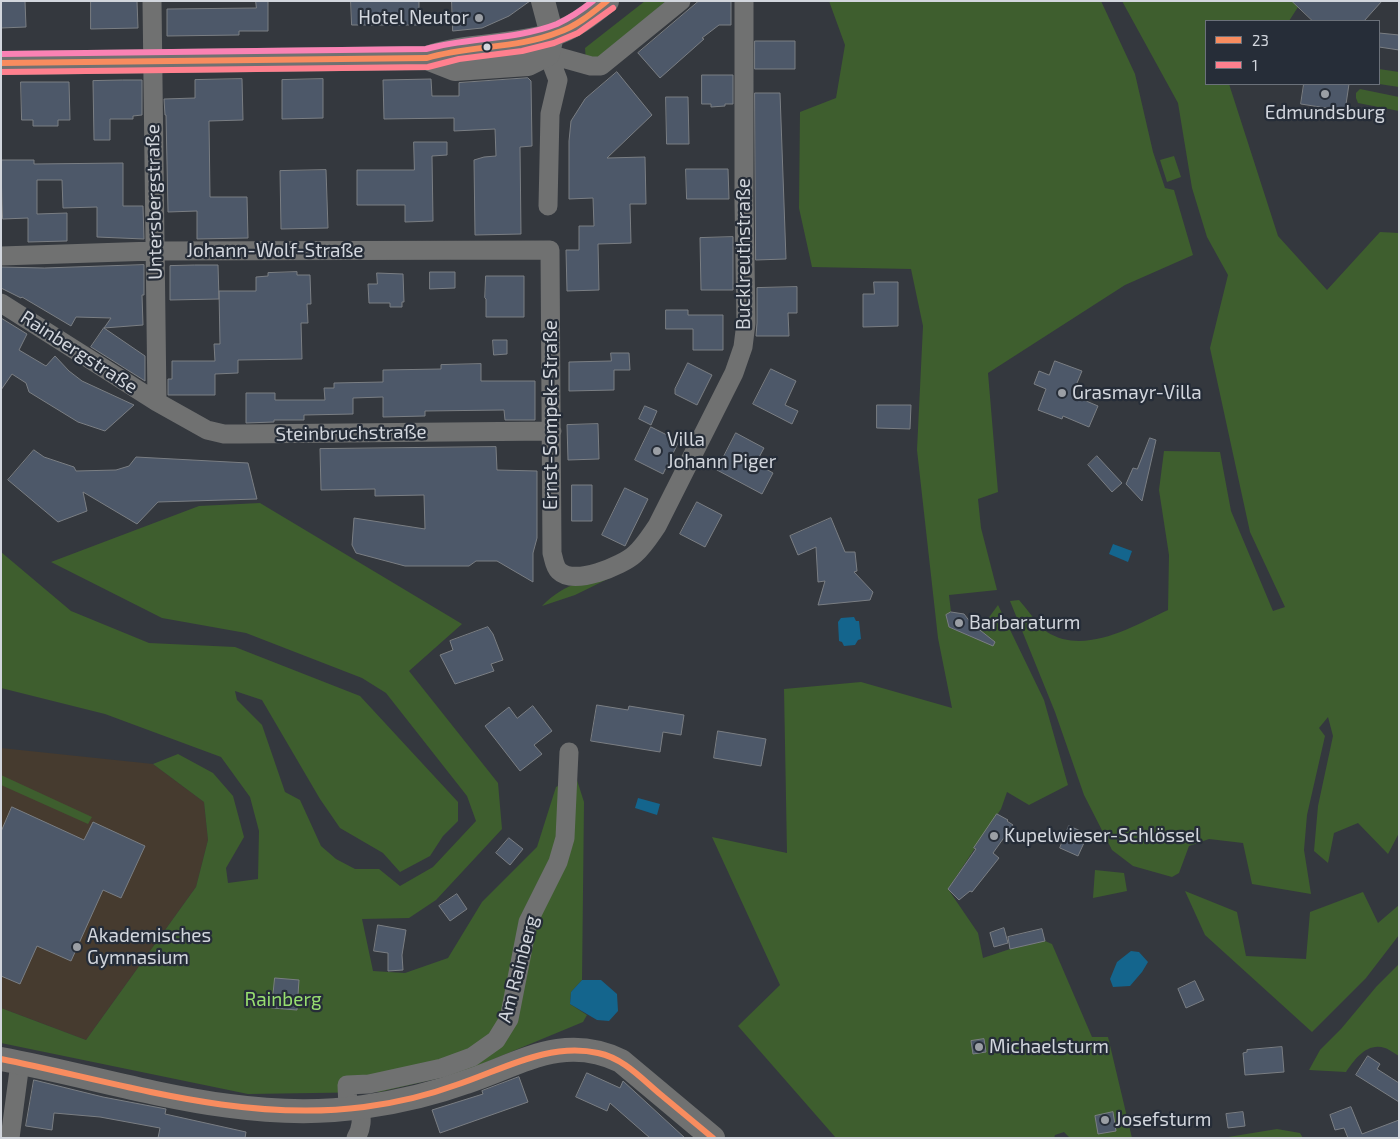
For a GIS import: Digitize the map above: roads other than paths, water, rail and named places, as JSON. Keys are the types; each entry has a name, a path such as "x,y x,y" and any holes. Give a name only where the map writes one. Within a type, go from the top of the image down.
{"street":[{"name":"Untersbergstraße","path":"152,1 157,402"},
{"path":"542,1 558,80 550,114 548,206"},
{"path":"550,44 607,1"},
{"path":"1,63 427,58 447,51 526,42 550,44 591,66 601,66 681,1"},
{"name":"Bucklreuthstraße","path":"566,575 592,574 606,571 623,562 644,546 657,526 734,372 743,347 746,323 744,1"},
{"name":"Ernst-Sompek-Straße","path":"550,250 552,553 555,565 559,571 566,575"},
{"name":"Johann-Wolf-Straße","path":"1,256 154,251 550,250"},
{"name":"Rainbergstraße","path":"1,303 157,402"},
{"name":"Steinbruchstraße","path":"157,402 207,430 224,434 552,431"},
{"name":"Am Rainberg","path":"354,1108 347,1085 368,1084 442,1068 472,1057 496,1040 509,1020 528,922 558,862 565,838 569,752"},
{"path":"10,1138 11,1061 194,1101 244,1108 298,1111 354,1108 436,1092 544,1053 572,1049 597,1052 621,1061 713,1138"},
{"path":"354,1108 361,1116 360,1130 356,1138"}],"water":[{"path":"1113,544 1132,551 1128,562 1109,554"},
{"path":"854,617 856,621 859,621 861,639 855,645 844,646 839,641 838,622 841,618"},
{"path":"638,798 660,804 657,815 635,808"},
{"path":"1131,951 1139,952 1148,962 1130,986 1113,987 1110,979 1117,962"},
{"path":"582,980 601,980 617,994 618,1011 609,1021 597,1020 570,1004 571,992"}],"place":[{"name":"Hotel Neutor","path":"479,18"},
{"name":"Edmundsburg","path":"1325,94"},
{"name":"Grasmayr-Villa","path":"1062,393"},
{"name":"Villa Johann Piger","path":"657,451"},
{"name":"Barbaraturm","path":"959,623"},
{"name":"Kupelwieser-Schlössel","path":"994,836"},
{"name":"Akademisches Gymnasium","path":"77,947"},
{"name":"Michaelsturm","path":"979,1047"},
{"name":"Josefsturm","path":"1105,1120"}],"park label":[{"name":"Rainberg","path":"283,1000"}]}
